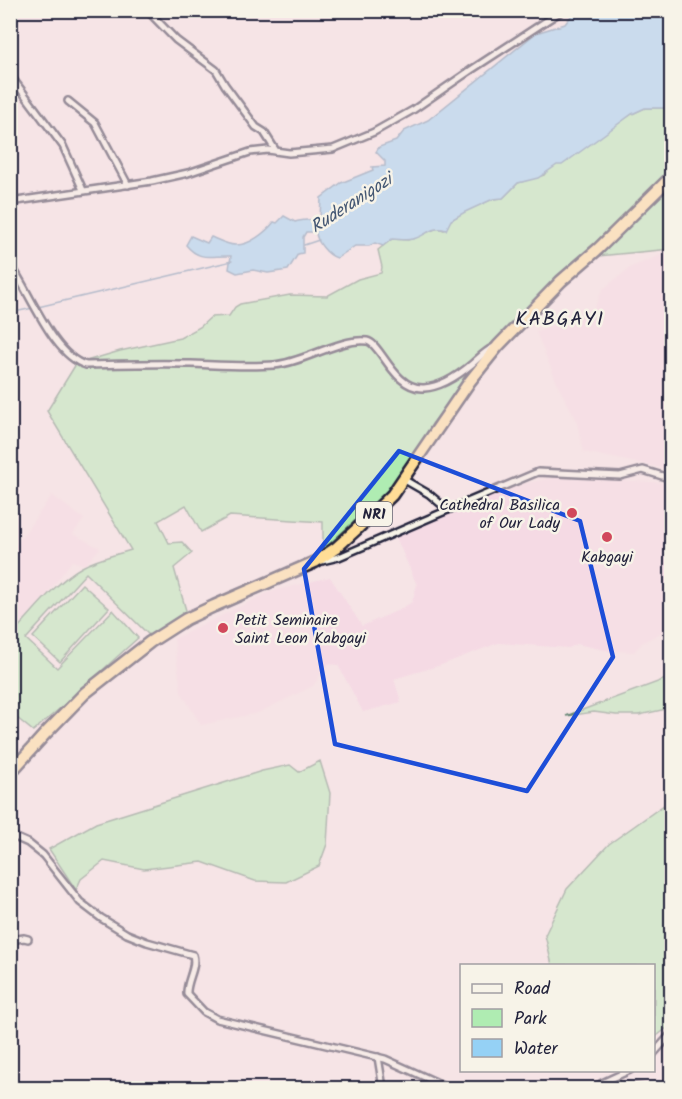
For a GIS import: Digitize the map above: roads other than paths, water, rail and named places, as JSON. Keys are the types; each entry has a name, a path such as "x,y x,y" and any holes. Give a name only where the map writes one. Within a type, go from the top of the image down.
{"highway":[{"name":"NR1","path":"10,773 85,693 150,642 186,619 315,562 336,548 377,511 403,479 452,407 498,346 561,281 606,242 672,176"}],"street":[{"path":"147,10 176,40 216,70 230,92 256,127 264,132 276,151"},
{"path":"10,202 128,185 188,173 250,152 326,151 374,132 429,101 471,70 563,10"},
{"path":"10,75 63,146 84,190"},
{"path":"68,101 95,123 128,185"},
{"path":"10,264 57,344 74,360 86,365 276,365 304,359 333,347 368,341 376,346 386,362 400,377 416,388 422,389 451,379 487,351 498,346"},
{"path":"315,562 339,557 538,472 620,477 643,470 672,479"},
{"path":"403,479 429,494 448,510"},
{"path":"10,835 28,843 43,855 80,902 101,918 127,934 193,955 193,968 187,994 210,1016 378,1057 449,1089"},
{"path":"10,940 28,939"},
{"path":"655,1052 672,1033"},
{"path":"378,1057 384,1089"},
{"path":"592,1089 628,1072"},
{"path":"601,1084 641,1089"}],"water":[{"path":"575,11 671,11 672,96 667,108 645,108 632,114 562,165 557,165 538,178 518,183 503,198 493,199 465,212 451,220 446,230 433,230 418,238 392,239 383,246 375,243 369,246 355,246 337,258 323,247 316,232 306,232 303,237 303,253 298,254 288,270 268,273 253,270 237,273 229,269 231,256 201,256 186,245 191,236 207,243 211,237 229,244 240,245 257,238 284,216 295,222 320,218 321,198 341,183 373,170 372,167 385,166 385,161 376,152 379,147 396,141 404,131 428,120 536,33 565,24"}],"waterway":[{"name":"Ruderanigozi","path":"304,245 319,240"},
{"name":"Ruderanigozi","path":"38,307 232,261"},
{"name":"Ruderanigozi","path":"10,313 33,308"}],"place":[{"name":"Cathedral Basilica of Our Lady","path":"572,513"},
{"name":"Kabgayi","path":"607,537"},
{"name":"Petit Seminaire Saint Leon Kabgayi","path":"223,628"}],"district":[{"name":"KABGAYI","path":"560,318"}]}
